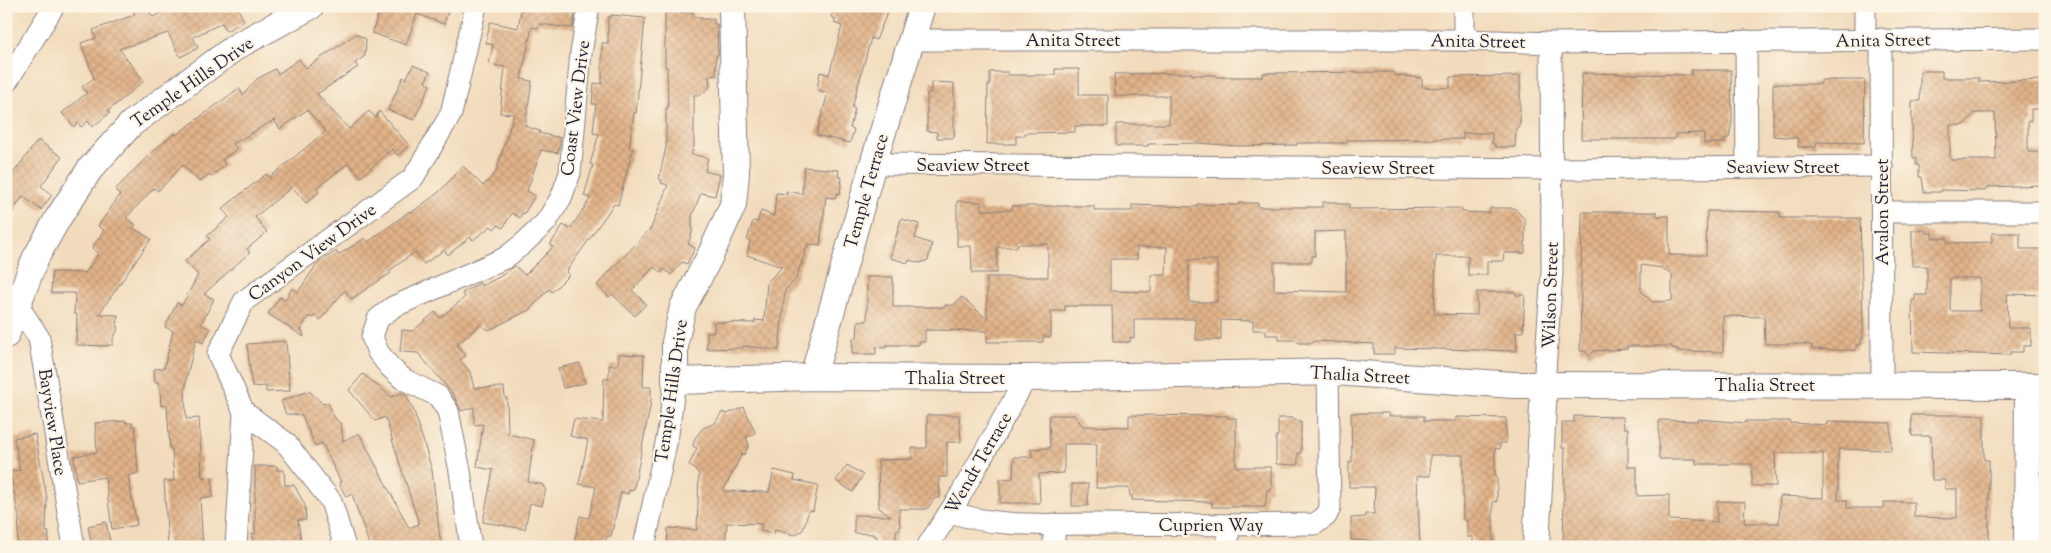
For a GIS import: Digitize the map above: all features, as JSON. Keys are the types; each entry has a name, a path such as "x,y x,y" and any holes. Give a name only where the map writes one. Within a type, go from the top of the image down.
{"street":[{"path":"6,83 54,6"},
{"name":"Temple Hills Drive","path":"6,334 12,306 58,218 90,169 131,124 237,46 312,6"},
{"name":"Canyon View Drive","path":"236,547 244,412 218,354 244,301 413,178 451,114 476,6"},
{"name":"Coast View Drive","path":"471,547 460,471 448,410 438,396 403,379 389,366 378,352 372,337 378,319 393,307 505,258 546,222 561,198 570,173 581,53 589,6"},
{"name":"Temple Hills Drive","path":"644,547 668,434 675,381 675,342 683,306 709,258 732,205 736,174 732,6"},
{"name":"Temple Terrace","path":"813,378 873,164 922,6"},
{"path":"1464,6 1464,40"},
{"name":"Avalon Street","path":"1865,6 1873,39 1882,166 1882,386"},
{"name":"Anita Street","path":"912,40 1464,40 1551,43 2045,39"},
{"path":"1746,41 1746,166"},
{"name":"Wilson Street","path":"1536,547 1552,272 1551,43"},
{"name":"Seaview Street","path":"873,164 1553,169 1882,166"},
{"path":"1882,212 2045,212"},
{"name":"Bayview Place","path":"12,306 39,338 74,547"},
{"name":"Thalia Street","path":"675,381 813,378 1026,378 1328,372 1513,385 2036,386"},
{"name":"Cuprien Way","path":"951,512 982,521 1054,524 1315,524 1326,516 1330,508 1328,372"},
{"name":"Wendt Terrace","path":"927,547 951,512 1026,378"},
{"path":"2027,547 2036,386"},
{"path":"244,412 286,443 331,501 345,547"},
{"path":"1054,524 1054,547"},
{"path":"1228,525 1228,547"}],"building":[{"path":"134,6 145,6 153,17 175,6 205,6 207,9 211,6 237,6 244,21 226,31 222,23 193,37 198,48 180,57 168,33 119,49 144,81 92,127 88,121 81,127 78,123 74,127 62,113 87,93 82,87 94,78 81,43 96,38 93,30 134,15"},
{"path":"381,6 450,6 444,24 417,14 406,45 372,33"},
{"path":"522,6 566,6 565,12 575,14 573,28 539,24 538,28 532,27 521,79 532,81 525,126 540,131 539,133 561,138 558,153 541,150 527,191 535,196 524,214 522,213 520,218 512,213 503,228 498,225 494,229 491,226 473,240 470,237 448,255 444,250 424,264 415,252 389,271 391,273 351,299 345,290 320,320 314,316 312,318 309,316 301,328 304,337 268,314 280,297 285,300 292,288 298,292 317,264 336,251 338,255 365,238 368,242 439,192 463,166 483,186 496,172 514,114 500,113 505,67 489,64 493,45 486,43 490,22 518,28"},
{"path":"835,6 890,6 876,40 871,38 852,108 855,109 850,128 854,129 850,143 816,135 828,93 817,90 820,72 829,75 842,26 834,23 836,19 831,17"},
{"path":"693,12 693,17 714,19 714,24 717,24 718,55 716,55 716,75 709,76 710,86 701,95 694,95 694,147 691,154 708,158 705,171 720,175 715,196 701,193 692,216 692,233 688,244 695,248 687,264 682,262 671,275 664,269 661,273 654,267 632,290 646,304 635,316 612,294 609,297 597,285 651,228 668,185 661,183 662,180 659,179 666,147 666,108 668,108 667,67 665,67 665,13"},
{"path":"611,15 645,18 636,113 634,113 629,148 633,149 618,205 614,204 566,272 569,275 552,292 549,289 529,310 489,330 485,329 482,323 457,345 466,356 460,360 470,372 474,388 504,387 505,398 507,398 508,434 534,440 528,482 544,485 543,487 546,488 542,506 530,503 525,529 483,522 493,470 477,467 483,424 474,425 474,407 461,411 453,394 418,353 400,352 402,330 413,331 435,312 440,318 465,297 462,293 480,283 482,286 515,266 525,275 553,247 550,245 563,225 570,229 591,198 584,196 593,165 590,164 599,134 593,133 596,104 592,104 594,83 602,84 602,43 608,43 608,17 611,17"},
{"path":"356,34 366,39 365,56 355,63 358,67 317,94 349,129 369,111 376,118 379,111 409,145 398,155 392,149 361,177 348,163 317,188 319,192 306,203 292,187 255,217 267,232 247,249 250,252 204,294 214,299 201,324 210,329 203,343 196,339 185,388 186,419 199,418 202,477 205,477 205,479 212,478 213,497 200,498 203,547 168,547 164,481 174,481 172,449 170,449 167,405 161,406 160,389 158,382 155,382 154,369 164,368 173,331 165,327 177,303 182,305 198,275 185,261 210,239 207,236 229,217 222,209 266,174 269,178 326,131 307,110 280,129 274,120 233,144 237,149 222,160 225,165 211,177 209,174 199,182 183,165 158,191 154,188 126,218 136,225 133,228 151,239 99,314 118,315 117,331 113,339 113,345 76,345 77,314 74,314 75,293 51,293 52,272 85,273 99,253 92,248 104,230 98,226 120,195 115,190 151,153 175,133 176,135 239,88 243,95 257,79 275,69 278,74 299,59 306,68"},
{"path":"413,65 430,72 425,82 430,85 414,120 388,110 403,77 406,79"},
{"path":"1055,69 1079,69 1079,95 1108,95 1108,126 1075,126 1075,132 1025,133 1025,136 1016,136 1016,144 987,144 990,72 1008,72 1008,75 1055,75"},
{"path":"1691,70 1731,70 1732,121 1729,138 1725,139 1725,143 1704,143 1704,133 1675,134 1675,139 1581,139 1582,73 1691,75"},
{"path":"1920,71 1942,71 1942,78 1979,78 1979,82 2045,80 2045,109 2031,109 2031,121 2028,121 2028,152 2045,152 2045,185 1988,187 1985,191 1941,190 1941,192 1924,192 1922,177 1919,177 1919,165 1916,165 1916,158 1913,158 1912,101 1920,101","holes":["1975,113 1995,113 1996,160 1950,160 1950,125 1964,125"]},
{"path":"1394,72 1394,75 1422,78 1422,87 1450,88 1450,77 1520,76 1520,123 1518,128 1516,128 1515,147 1495,147 1495,144 1492,144 1492,133 1463,133 1463,139 1347,140 1347,143 1297,143 1297,145 1239,146 1197,143 1116,146 1116,124 1169,124 1169,96 1115,96 1114,74 1192,73 1192,75 1216,75 1216,77 1263,77 1263,73"},
{"path":"1821,80 1865,80 1864,143 1816,142 1816,147 1798,147 1798,138 1773,136 1773,84 1821,84"},
{"path":"931,82 954,83 954,138 937,138 937,132 927,131 927,93 931,93"},
{"path":"38,140 62,157 41,186 52,195 41,210 23,196 6,222 6,183"},
{"path":"804,167 839,170 838,177 842,177 840,194 837,193 834,198 826,197 820,245 808,244 796,279 785,290 779,350 743,346 743,348 707,349 707,332 714,332 714,322 755,323 755,320 764,321 767,282 782,267 747,255 750,241 747,240 753,221 757,222 761,211 774,216 776,193 787,194 787,191 802,194"},
{"path":"957,201 981,202 981,210 1012,210 1012,206 1094,206 1094,210 1101,211 1132,211 1132,205 1197,207 1197,204 1239,205 1239,203 1258,203 1258,207 1322,207 1322,202 1349,204 1349,209 1462,208 1462,212 1490,213 1490,208 1514,208 1525,219 1525,253 1504,253 1503,261 1487,261 1487,275 1468,275 1468,256 1436,256 1434,314 1477,315 1477,292 1516,292 1516,295 1525,295 1523,332 1516,332 1517,351 1395,348 1395,354 1374,354 1374,344 1315,341 1312,343 1299,343 1296,340 1279,340 1279,335 1266,335 1266,330 1253,330 1253,321 1221,320 1221,340 1196,340 1195,319 1134,319 1134,338 1130,337 1130,342 1113,342 1112,306 1065,306 1065,311 1051,311 1051,337 1043,337 1043,342 987,342 987,331 925,330 925,342 919,342 919,345 886,345 886,348 876,347 876,354 852,354 853,338 857,338 858,321 867,321 867,277 893,277 893,307 945,307 945,305 953,305 962,297 987,319 987,277 1048,277 1048,244 1017,244 1017,247 997,247 997,273 972,273 971,246 957,246","holes":["1346,231 1346,292 1274,290 1274,262 1312,262 1312,256 1315,256 1315,232","1137,247 1167,247 1166,275 1151,275 1151,292 1110,291 1110,259 1137,259","1189,260 1217,260 1217,302 1189,302"]},
{"path":"1707,211 1780,212 1780,218 1860,218 1863,320 1861,345 1856,345 1856,350 1833,350 1812,349 1812,345 1804,344 1765,344 1764,317 1723,316 1723,352 1678,351 1678,349 1672,348 1672,346 1627,346 1627,349 1594,351 1589,356 1585,351 1580,351 1582,212 1657,212 1656,216 1669,216 1669,255 1706,255","holes":["1641,265 1662,268 1672,275 1672,301 1652,302 1641,291"]},
{"path":"901,219 919,224 915,238 932,244 928,260 920,263 909,260 908,263 890,258"},
{"path":"1912,230 1925,230 1926,233 1932,233 1932,238 1947,238 1947,243 1992,242 1992,233 2020,233 2020,249 2045,249 2045,295 2007,294 2008,328 2031,328 2031,346 2023,346 2023,352 2010,352 2010,355 1913,352 1912,300 1915,300 1915,295 1927,295 1927,266 1912,266","holes":["1950,278 1980,278 1980,311 1950,311"]},
{"path":"286,341 290,391 266,392 266,386 252,387 247,344"},
{"path":"619,354 644,355 643,387 651,387 651,402 634,488 632,491 629,490 628,494 621,492 611,536 607,536 604,547 573,547 580,516 589,518 596,487 579,484 588,440 570,436 574,419 603,422 604,379 609,379 609,365 618,365"},
{"path":"580,363 585,383 563,388 558,368"},
{"path":"363,374 391,397 402,393 406,395 415,414 432,470 441,547 370,547 352,494 346,497 339,483 341,482 322,443 315,446 302,415 286,414 281,401 309,391 323,404 328,402 334,417 341,424 343,441 359,433 409,528 419,524 385,417 375,421 349,390"},
{"path":"744,407 755,432 746,437 749,445 744,455 742,454 723,491 769,492 774,470 795,475 794,480 818,485 813,511 809,510 803,530 795,535 775,530 774,534 760,531 762,524 727,523 725,547 667,547 668,528 697,530 699,473 689,465 697,448 693,446 695,438 703,428 715,423 722,412 727,414"},
{"path":"1351,413 1389,413 1389,416 1424,416 1424,421 1456,421 1456,417 1506,418 1506,443 1500,443 1500,449 1495,448 1497,502 1493,501 1493,547 1473,547 1473,537 1467,537 1467,520 1463,520 1463,455 1430,455 1430,476 1417,476 1420,547 1374,547 1374,541 1351,540 1351,518 1365,517 1365,514 1374,514 1375,487 1349,487 1349,462 1352,462"},
{"path":"927,415 959,415 961,442 947,442 947,477 939,477 940,498 935,498 927,509 899,509 900,530 896,530 896,546 877,546 877,536 854,533 854,515 891,516 879,508 878,460 912,459 912,448 927,448"},
{"path":"1049,415 1074,415 1083,426 1129,427 1129,415 1228,416 1228,418 1236,418 1236,467 1271,467 1271,490 1267,490 1265,507 1212,507 1212,502 1132,500 1129,488 1096,488 1097,444 1064,444 1064,473 1039,474 1040,503 1000,503 1000,479 1013,478 1014,457 1032,457 1031,449 1050,448"},
{"path":"1911,415 1984,415 1984,460 1989,460 1989,547 1563,547 1565,448 1562,448 1562,422 1574,422 1574,416 1623,417 1624,428 1628,428 1628,467 1637,467 1637,496 1669,495 1669,520 1717,522 1717,501 1745,502 1744,523 1779,523 1780,496 1823,498 1823,453 1775,453 1776,486 1752,486 1752,464 1696,464 1696,459 1659,459 1659,420 1698,421 1698,419 1746,423 1746,421 1790,421 1790,423 1827,425 1827,421 1891,423 1891,450 1838,449 1838,500 1847,500 1847,508 1884,508 1884,502 1914,502 1914,517 1957,518 1957,489 1945,489 1945,480 1932,480 1931,436 1912,436"},
{"path":"1278,418 1294,418 1294,420 1301,421 1301,453 1298,453 1298,465 1276,464"},
{"path":"126,421 126,423 132,423 132,426 135,426 138,473 128,476 137,525 112,529 105,477 77,481 74,456 97,452 95,423"},
{"path":"35,434 47,498 46,532 49,532 48,547 17,547 19,518 10,472 20,470 14,438"},
{"path":"847,465 863,475 853,492 836,481"},
{"path":"255,466 277,466 277,470 284,470 285,485 294,485 305,505 306,520 298,520 302,547 254,547 252,534 255,534"},
{"path":"1072,484 1088,484 1088,506 1072,506"},
{"path":"106,522 110,542 92,546 88,526"}]}
